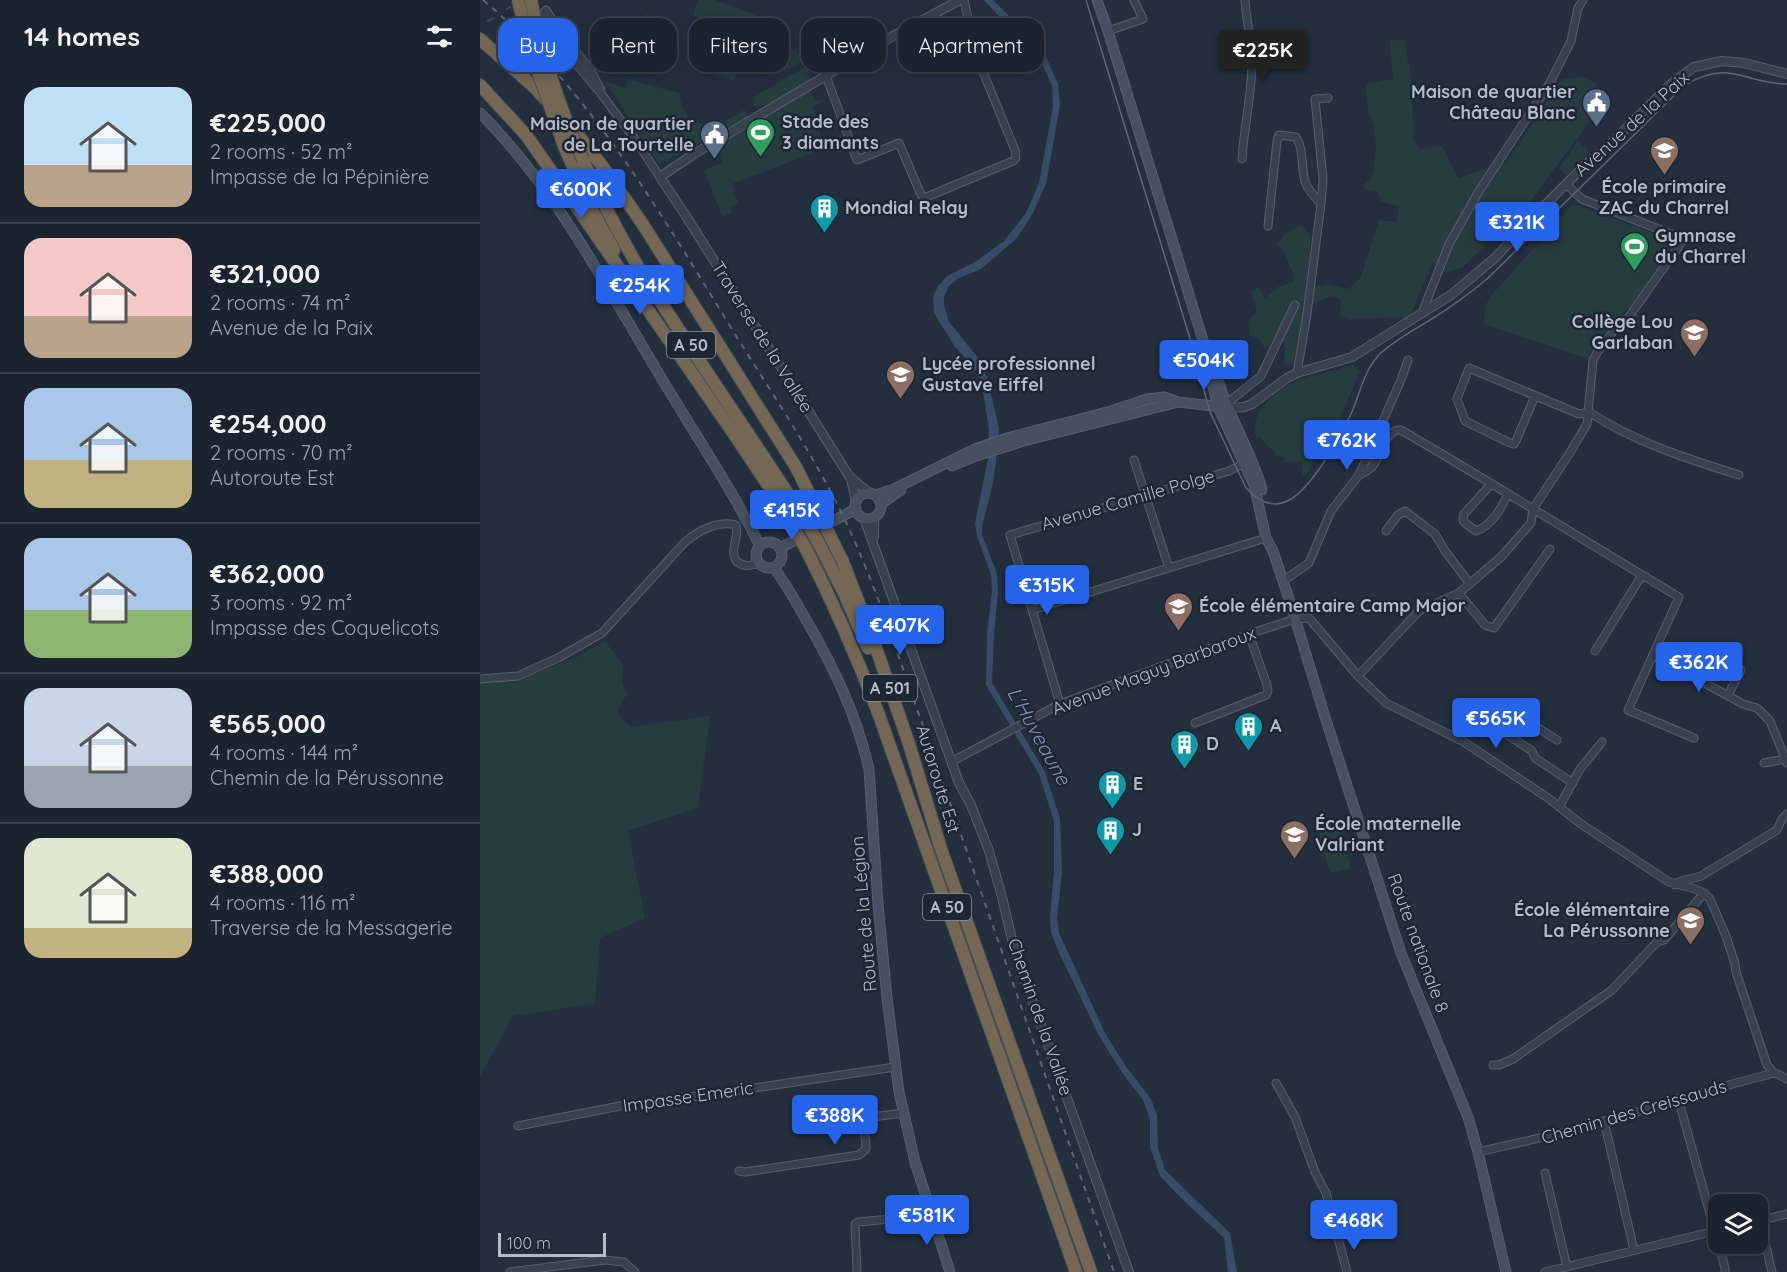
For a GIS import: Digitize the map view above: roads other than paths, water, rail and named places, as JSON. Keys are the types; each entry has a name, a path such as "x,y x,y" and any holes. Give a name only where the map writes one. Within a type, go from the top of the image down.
{"highway":[{"name":"A 50","path":"518,0 529,46 564,146 593,212 616,254 732,431"},
{"name":"A 50","path":"531,0 558,101 610,217 642,272 808,525 843,591 879,674 941,849"},
{"name":"Autoroute Est","path":"480,39 534,87 603,167 642,223 796,467 843,562 876,648 909,744 941,849 1091,1272"},
{"name":"Autoroute Est","path":"480,85 526,135 732,431 805,547 848,636 879,715 1076,1272"}],"main road":[{"path":"1097,0 1206,350 1209,370 1254,485 1266,538 1273,551"},
{"path":"480,113 499,131 550,197 618,306 760,546"},
{"path":"875,497 880,512 869,518 857,513 856,505 859,497 875,497 976,452 1147,399 1164,397 1178,402 1224,406"},
{"path":"1224,406 1253,464 1261,486 1273,551"},
{"path":"780,548 856,505"},
{"path":"770,542 780,548 782,559 774,568 766,568 758,563 756,556 760,546 770,542"},
{"name":"Route nationale 8","path":"1273,551 1401,953 1467,1117 1478,1152 1506,1272"},
{"name":"Route de la Légion","path":"774,568 831,664 850,704 864,748 869,769 878,904 895,1067 915,1162 950,1272"}],"street":[{"name":"Traverse de la Vallée","path":"518,0 538,18"},
{"path":"660,177 694,153 893,36 962,0 976,56 1016,150 1016,158 924,198 899,143 857,160 825,76"},
{"path":"1108,32 1143,19 1134,0"},
{"path":"1242,159 1249,110 1252,60 1245,0"},
{"path":"1421,315 1449,244 1479,191 1548,86 1560,63 1571,41 1578,8 1583,0"},
{"path":"540,18 546,10 551,18"},
{"path":"578,54 590,69 602,95"},
{"name":"Avenue de la Paix","path":"1224,406 1244,407 1252,404 1277,384 1298,373 1352,357 1451,295 1496,257 1586,164 1605,149 1672,83 1694,67 1722,61 1744,63 1787,74"},
{"name":"Traverse de la Vallée","path":"578,66 634,138 686,216 849,476 856,505"},
{"path":"1298,373 1323,178 1314,99 1328,98"},
{"path":"1268,226 1279,135 1296,137 1301,144 1306,185 1321,204"},
{"path":"1358,676 1419,611 1460,593 1501,557 1531,523 1533,509 1572,451 1587,424 1593,360 1619,324 1628,318 1684,239 1582,199 1566,184"},
{"path":"1224,406 1261,376 1295,305"},
{"path":"1283,581 1309,563 1331,511 1359,475 1408,360"},
{"path":"1535,396 1514,444 1465,421 1457,399 1469,368 1579,414 1589,412 1604,422 1675,455 1739,475"},
{"path":"1359,475 1372,467 1389,436 1398,429 1679,597 1628,710 1694,738"},
{"path":"1134,460 1169,568"},
{"name":"Avenue Camille Polge","path":"1032,610 1010,535 1229,471 1245,463"},
{"name":"Traverse de la Vallée","path":"849,476 875,497"},
{"path":"1491,483 1464,514 1465,523 1471,528 1476,531 1484,528 1500,511 1508,494"},
{"path":"1386,531 1398,515 1405,511 1435,534 1470,584"},
{"name":"Chemin de la Vallée","path":"869,518 873,541 951,762 959,783 972,805 989,851 1015,952 1129,1272"},
{"path":"480,679 518,676 558,658 602,633 685,542 713,526 727,522 736,525 738,534 733,553 736,560 744,566 758,563"},
{"path":"1060,704 1032,610 1266,538"},
{"path":"1460,593 1485,625 1494,628 1550,549"},
{"path":"1595,651 1642,575"},
{"path":"1296,622 1309,618 1358,676 1386,703 1464,742 1560,807 1581,824 1675,885 1704,893 1710,899 1726,936 1767,1065 1773,1072 1787,1079"},
{"name":"Avenue Maguy Barbaroux","path":"951,762 1060,704 1249,634 1296,622"},
{"path":"1195,723 1266,695 1267,686 1249,634"},
{"path":"1653,655 1743,704 1755,707 1770,721 1784,746 1786,761 1764,763"},
{"path":"1728,695 1742,670"},
{"path":"1557,740 1512,712 1505,729 1506,734 1532,751 1535,758 1572,783"},
{"path":"1560,807 1580,769 1602,742"},
{"path":"1675,885 1678,882 1701,876 1777,830 1787,814"},
{"path":"1493,1065 1513,1059 1612,990 1657,942 1664,940 1704,893"},
{"name":"Impasse Emeric","path":"518,1126 620,1106 726,1093 895,1067"},
{"name":"Chemin des Creissauds","path":"1478,1152 1536,1140 1773,1072"},
{"path":"1276,1083 1295,1117 1315,1172 1326,1193 1347,1272"},
{"path":"1678,1098 1708,1200"},
{"path":"740,1171 859,1155 866,1149 864,1126 868,1120 872,1117 903,1113"},
{"path":"1604,1121 1634,1250"},
{"path":"1545,1173 1567,1267"},
{"path":"857,1272 855,1224 912,1217 929,1210"},
{"path":"1768,1219 1787,1214"},
{"path":"1547,1272 1708,1233"},
{"path":"1722,1254 1725,1272"},
{"path":"1767,1254 1772,1272"},
{"path":"510,1272 605,1260 624,1262 634,1272"}],"water":[{"path":"984,0 993,0 1011,18 1001,18"},
{"path":"1044,55 1058,84 1060,105 1046,184 1031,217 1016,239 981,269 959,278 949,286 944,297 949,322 979,359 987,377 999,428 992,488 982,526 982,535 997,574 992,683 1045,772 1060,819 1062,872 1057,918 1059,933 1105,1033 1127,1068 1151,1099 1157,1115 1158,1148 1165,1170 1230,1233 1237,1272 1228,1272 1224,1238 1160,1176 1150,1147 1150,1119 1143,1100 1099,1036 1056,946 1051,932 1050,917 1054,872 1054,821 1039,774 986,685 991,575 977,536 975,523 988,459 989,429 981,380 973,366 955,347 934,313 933,297 938,286 947,276 977,261 1004,241 1026,213 1039,183 1053,106 1052,86 1044,68"}],"waterway":[{"path":"488,21 493,18"}],"tram line":[{"path":"1086,0 1188,332 1210,412 1246,488 1258,498 1269,503 1280,504 1290,500 1308,484 1345,426 1365,377 1378,356 1487,279 1685,85 1715,73 1737,74 1772,83 1787,84"}],"railway":[{"path":"483,0 554,69 585,107 643,187 793,426 841,512 863,560 888,626 1114,1272"}],"place":[{"name":"Maison de quartier Château Blanc","path":"1596,128"},
{"name":"Stade des 3 diamants","path":"761,158"},
{"name":"Maison de quartier de La Tourtelle","path":"715,160"},
{"name":"École primaire ZAC du Charrel","path":"1664,176"},
{"name":"Mondial Relay","path":"824,234"},
{"name":"Gymnase du Charrel","path":"1634,272"},
{"name":"Collège Lou Garlaban","path":"1694,358"},
{"name":"Lycée professionnel Gustave Eiffel","path":"901,400"},
{"name":"École élémentaire Camp Major","path":"1178,632"},
{"name":"A","path":"1249,752"},
{"name":"D","path":"1185,770"},
{"name":"E","path":"1112,810"},
{"name":"J","path":"1111,856"},
{"name":"École maternelle Valriant","path":"1294,860"},
{"name":"École élémentaire La Pérussonne","path":"1691,946"}],"water label":[{"name":"L'Huveaune","path":"1039,736"}]}
